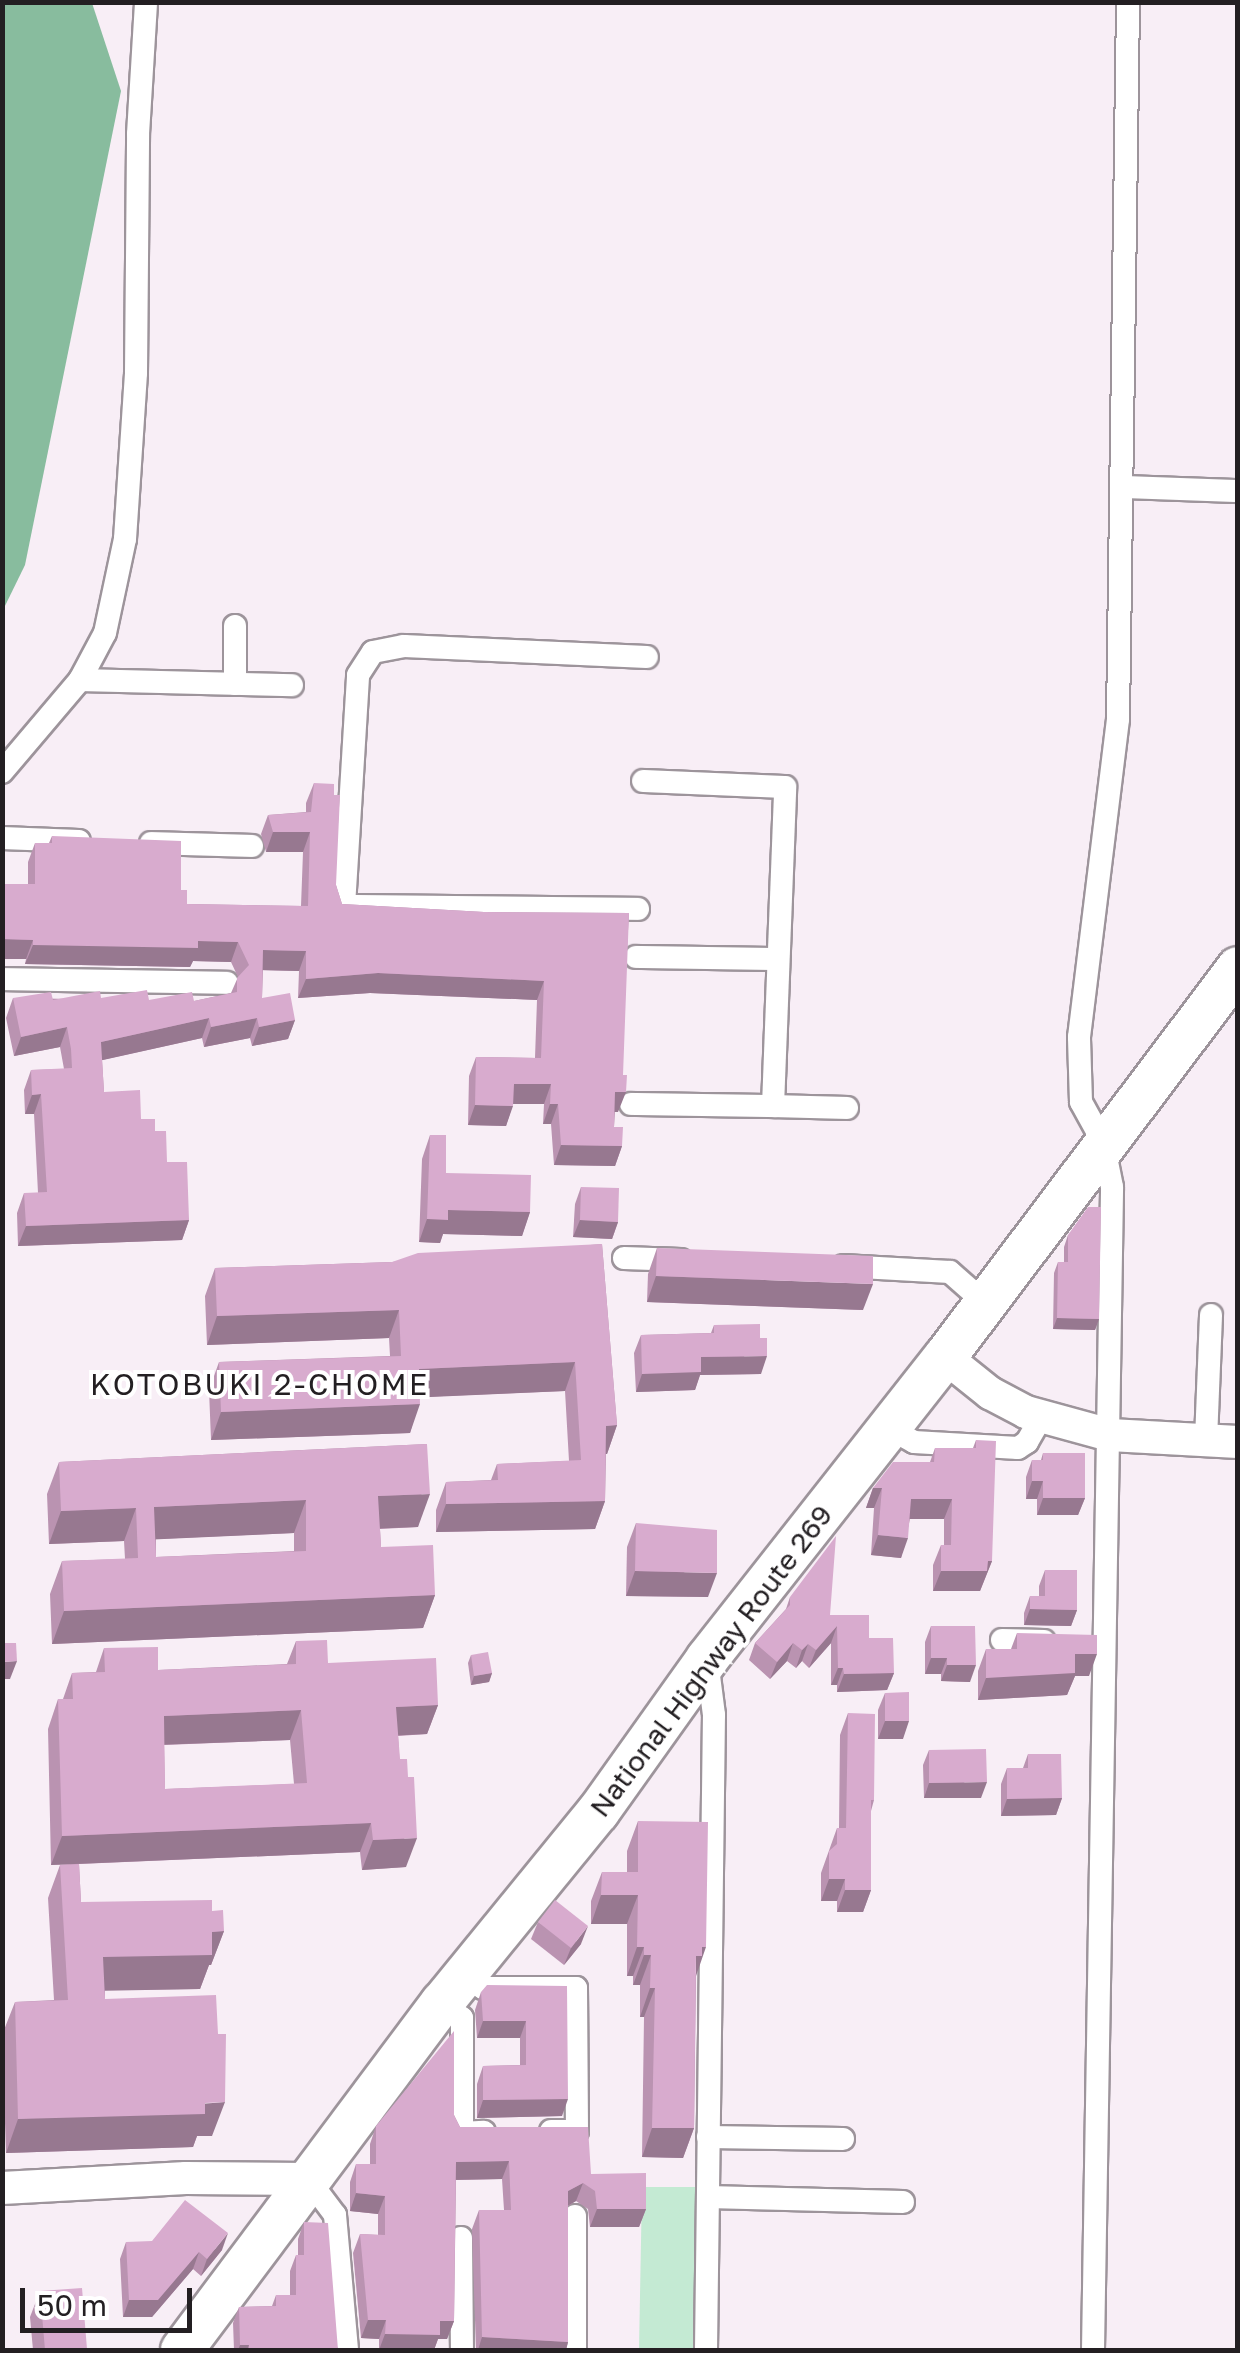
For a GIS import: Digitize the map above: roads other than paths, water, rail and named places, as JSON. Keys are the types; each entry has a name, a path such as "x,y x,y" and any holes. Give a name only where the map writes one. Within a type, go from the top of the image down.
{"highway":[{"name":"National Highway Route 269","path":"182,2350 453,1988 598,1812 706,1659 945,1357 1103,1142 1238,968"}],"street":[{"path":"2,772 80,680 106,633 125,539 136,373 138,134 146,2"},
{"path":"1092,2350 1089,1642 1110,1434 1112,1188 1103,1142 1081,1102 1078,1037 1118,720 1128,2"},
{"path":"1122,487 1238,491"},
{"path":"235,626 235,684"},
{"path":"638,909 344,906 344,888 358,675 374,652 404,646 647,657"},
{"path":"80,680 292,685"},
{"path":"643,781 785,786 772,1106"},
{"path":"2,838 252,846"},
{"path":"636,957 778,959"},
{"path":"2,979 226,982"},
{"path":"630,1104 847,1108"},
{"path":"624,1258 702,1261"},
{"path":"817,1265 950,1272 984,1302"},
{"path":"945,1357 990,1392 1042,1416 1110,1434 1222,1441 1211,1315"},
{"path":"889,1428 914,1442 1018,1448 1028,1442 1042,1416"},
{"path":"1002,1640 1089,1642"},
{"path":"706,1659 714,1715 706,2350"},
{"path":"453,1988 576,1988 577,2131 462,2132 462,2018 453,1988"},
{"path":"708,2137 842,2140"},
{"path":"2,2188 186,2178 308,2180 335,2215 348,2350"},
{"path":"708,2197 903,2202"},
{"path":"575,2216 575,2350"},
{"path":"461,2238 462,2350"}],"district":[{"name":"KOTOBUKI 2-CHOME","path":"260,1384"}]}
